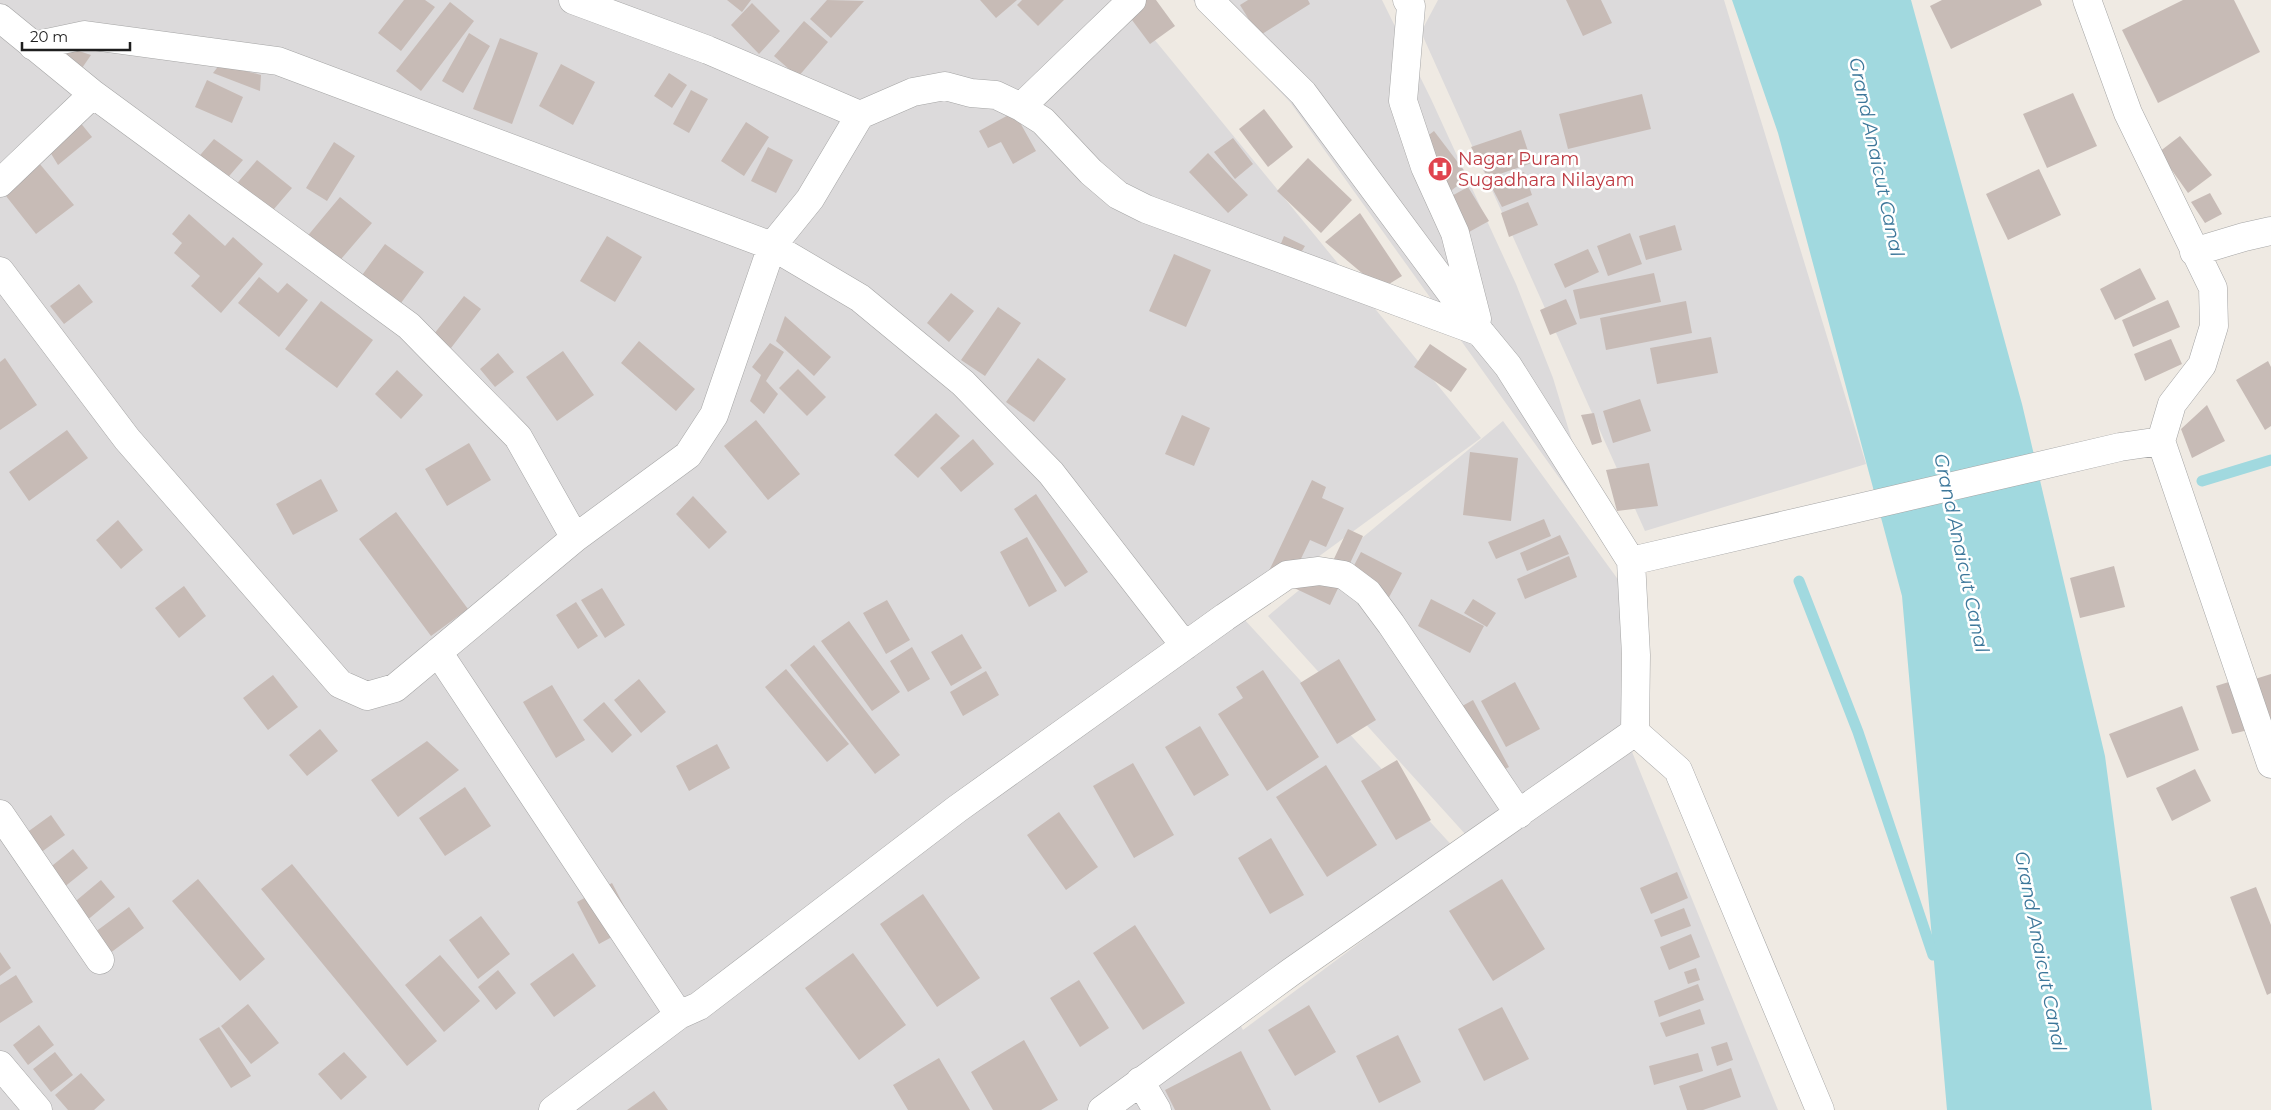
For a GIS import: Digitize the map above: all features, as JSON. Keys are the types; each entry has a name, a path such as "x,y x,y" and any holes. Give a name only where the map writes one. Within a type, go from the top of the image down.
{"street":[{"path":"573,0 708,50 860,115"},
{"path":"1021,107 1132,0"},
{"path":"1209,0 1303,92 1480,332 1508,366 1632,562 1636,655 1635,732 1678,770 1820,1110"},
{"path":"2087,0 2128,113 2213,288 2214,326 2202,365 2172,404 2161,441 2271,764"},
{"path":"1413,2 1403,101 1425,167 1455,233 1480,332"},
{"path":"0,18 93,94 409,326 518,437 575,538"},
{"path":"33,46 85,35 278,61 772,246 860,298 963,383 1051,473 1185,646"},
{"path":"0,271 127,439 340,684 367,696 395,688 575,538 688,455 714,415 772,246 810,199 860,115 913,92 946,86 971,93 996,96 1021,107 1043,121 1091,172 1118,195 1146,209 1480,332"},
{"path":"0,183 93,94"},
{"path":"2194,252 2244,236 2271,231"},
{"path":"1632,562 2120,447 2161,441"},
{"path":"553,1110 679,1015 699,1006 957,809 1287,575 1319,571 1344,575 1368,593 1391,624 1519,814"},
{"path":"438,652 679,1015"},
{"path":"1102,1110 1291,972 1635,732"},
{"path":"0,814 100,960"},
{"path":"0,1065 38,1110"},
{"path":"1140,1081 1157,1110"}],"shaded area":[{"path":"0,0 1122,0 1481,438 1092,722 1095,728 1243,618 1457,851 1237,1018 1243,1030 1628,742 1778,1110 0,1110"},
{"path":"1193,0 1382,0 1431,99 1516,284 1553,378 1601,536 1290,102"},
{"path":"1438,0 1724,0 1866,464 1645,531 1421,32"},
{"path":"1503,421 1622,585 1621,729 1466,835 1268,616"}],"water":[{"name":"Grand Anaicut Canal","path":"1732,0 1911,0 2022,404 2105,756 2152,1110 1947,1110 1902,596 1778,133"}],"building":[{"path":"404,0 425,0 435,7 401,51 378,33"},
{"path":"727,0 751,0 742,12"},
{"path":"827,0 864,1 831,38 810,19"},
{"path":"980,0 1017,0 996,18"},
{"path":"1022,0 1064,0 1038,26 1017,5"},
{"path":"1126,0 1156,0 1175,26 1150,44 1120,4"},
{"path":"1248,0 1308,0 1310,4 1259,36 1240,5"},
{"path":"1566,0 1601,0 1612,23 1583,36"},
{"path":"1942,0 2040,0 2042,5 1951,49 1930,6"},
{"path":"2183,0 2234,0 2260,52 2158,103 2122,30"},
{"path":"450,2 474,21 421,91 396,71"},
{"path":"752,3 780,31 759,54 731,25"},
{"path":"804,21 828,42 798,77 774,56"},
{"path":"469,33 490,46 463,93 442,81"},
{"path":"500,38 538,53 512,124 473,109"},
{"path":"61,45 91,55 80,71 54,56"},
{"path":"220,64 261,75 260,91 213,73"},
{"path":"561,64 595,82 573,125 539,106"},
{"path":"669,73 687,85 672,108 654,96"},
{"path":"207,80 243,97 232,123 195,107"},
{"path":"691,90 708,99 689,133 673,124"},
{"path":"2073,93 2097,146 2047,168 2023,114"},
{"path":"1642,94 1651,129 1568,149 1559,114"},
{"path":"1264,109 1293,147 1268,167 1239,129"},
{"path":"1014,112 1036,151 1013,164 1001,142 988,148 979,131"},
{"path":"79,121 92,137 58,165 47,147"},
{"path":"746,122 769,137 744,176 721,161"},
{"path":"1521,130 1532,163 1488,178 1471,147"},
{"path":"1434,131 1469,177 1448,193 1413,147"},
{"path":"2180,136 2212,175 2188,193 2159,152"},
{"path":"1233,138 1253,164 1235,179 1214,152"},
{"path":"214,139 243,160 224,182 195,161"},
{"path":"334,142 355,156 327,201 306,188"},
{"path":"768,147 793,160 776,193 751,181"},
{"path":"1208,153 1248,195 1228,213 1189,172"},
{"path":"1308,158 1352,200 1321,233 1277,191"},
{"path":"257,160 292,188 268,216 233,188"},
{"path":"39,163 74,205 36,234 6,196"},
{"path":"2039,169 2061,215 2008,240 1986,194"},
{"path":"1524,172 1532,195 1502,207 1491,186"},
{"path":"1468,187 1489,221 1469,232 1448,198"},
{"path":"2210,193 2222,214 2205,223 2191,202"},
{"path":"340,197 372,223 336,265 305,239"},
{"path":"1528,202 1538,225 1509,237 1501,213"},
{"path":"1360,213 1402,276 1381,289 1325,242"},
{"path":"189,214 225,246 233,237 263,264 221,313 191,286 200,276 174,253 182,243 172,234"},
{"path":"1675,225 1682,250 1646,260 1639,236"},
{"path":"1630,233 1642,264 1608,276 1597,246"},
{"path":"607,236 642,257 615,302 580,281"},
{"path":"1284,236 1305,246 1297,259 1278,251"},
{"path":"385,244 424,272 395,311 357,282"},
{"path":"1588,249 1599,272 1565,288 1554,264"},
{"path":"1174,254 1211,270 1186,327 1149,311"},
{"path":"2140,268 2156,299 2115,320 2100,289"},
{"path":"1654,273 1661,302 1580,319 1573,290"},
{"path":"259,277 278,293 287,283 308,300 279,337 238,303"},
{"path":"79,284 93,302 64,324 50,306"},
{"path":"951,293 974,311 949,342 927,323"},
{"path":"464,296 481,309 451,348 434,334"},
{"path":"1566,299 1577,324 1550,335 1540,310"},
{"path":"2168,300 2180,327 2133,347 2122,320"},
{"path":"321,301 373,340 337,388 285,349"},
{"path":"1686,301 1692,333 1606,350 1600,318"},
{"path":"998,307 1021,323 985,376 961,360"},
{"path":"785,316 831,357 814,376 776,341"},
{"path":"1711,337 1718,373 1657,384 1650,348"},
{"path":"2171,339 2182,364 2145,381 2134,354"},
{"path":"639,341 695,389 676,411 621,363"},
{"path":"770,343 784,352 766,381 778,394 764,414 750,401 761,375 752,367"},
{"path":"1430,344 1467,369 1451,392 1414,367"},
{"path":"563,351 594,395 557,421 526,377"},
{"path":"498,353 514,372 495,387 480,369"},
{"path":"5,358 37,405 0,430 0,362"},
{"path":"1038,358 1066,379 1034,422 1006,402"},
{"path":"2268,361 2271,367 2271,426 2265,430 2236,380"},
{"path":"798,369 826,397 807,416 779,388"},
{"path":"397,370 423,395 401,419 375,394"},
{"path":"1640,399 1651,431 1613,443 1603,411"},
{"path":"2207,405 2225,441 2192,458 2181,429"},
{"path":"936,413 960,436 918,478 894,455"},
{"path":"1594,413 1602,442 1592,445 1581,415"},
{"path":"1182,415 1210,428 1194,466 1165,454"},
{"path":"756,420 800,474 768,500 724,446"},
{"path":"67,430 88,458 29,501 9,472"},
{"path":"973,439 994,464 961,492 940,468"},
{"path":"469,443 491,480 447,506 425,469"},
{"path":"1470,452 1518,458 1511,521 1463,515"},
{"path":"1649,463 1658,506 1617,511 1606,470"},
{"path":"321,479 338,511 293,535 276,504"},
{"path":"1312,480 1326,487 1322,498 1344,508 1326,547 1310,540 1297,567 1324,580 1348,529 1363,536 1330,605 1267,575"},
{"path":"1036,494 1088,572 1065,587 1014,509"},
{"path":"693,496 727,532 709,549 676,514"},
{"path":"396,512 468,609 431,636 359,539"},
{"path":"1544,519 1551,536 1496,559 1488,542"},
{"path":"118,520 143,550 121,569 96,540"},
{"path":"1560,535 1569,554 1527,571 1520,553"},
{"path":"1027,537 1057,591 1029,607 1000,552"},
{"path":"1361,552 1402,573 1387,601 1347,579"},
{"path":"1569,556 1577,577 1525,599 1517,579"},
{"path":"2114,566 2125,607 2080,618 2070,578"},
{"path":"184,586 206,616 179,638 155,608"},
{"path":"602,588 625,625 605,638 581,600"},
{"path":"1431,599 1484,626 1470,653 1418,626"},
{"path":"1473,599 1496,613 1487,627 1464,613"},
{"path":"887,600 910,640 886,654 863,613"},
{"path":"576,602 598,636 578,649 556,615"},
{"path":"849,621 900,692 872,711 821,641"},
{"path":"962,634 982,668 951,686 931,652"},
{"path":"814,645 900,755 875,774 790,665"},
{"path":"912,647 930,679 908,692 890,661"},
{"path":"1339,659 1376,720 1337,744 1300,683"},
{"path":"786,669 849,744 827,762 765,687"},
{"path":"1263,670 1319,757 1267,791 1218,714 1243,698 1236,687"},
{"path":"986,671 999,695 963,716 950,692"},
{"path":"2271,674 2271,729 2255,679"},
{"path":"273,675 298,707 268,730 243,698"},
{"path":"639,679 666,712 641,733 614,700"},
{"path":"2235,680 2252,729 2232,734 2216,686"},
{"path":"1515,682 1540,729 1506,747 1481,701"},
{"path":"552,685 585,740 556,758 523,702"},
{"path":"1473,700 1509,767 1484,780 1448,714"},
{"path":"604,702 632,735 612,753 583,720"},
{"path":"2182,706 2199,750 2127,778 2109,734"},
{"path":"1200,726 1229,775 1194,796 1165,747"},
{"path":"320,729 338,751 307,776 289,755"},
{"path":"427,741 459,770 398,817 371,780"},
{"path":"717,744 730,768 689,791 676,766"},
{"path":"1397,760 1431,820 1396,840 1361,781"},
{"path":"1133,763 1174,835 1134,858 1093,786"},
{"path":"1326,765 1377,845 1327,877 1276,797"},
{"path":"2195,769 2211,801 2172,821 2156,788"},
{"path":"465,787 491,826 445,856 419,818"},
{"path":"1059,812 1098,867 1066,890 1027,835"},
{"path":"51,815 65,835 29,861 15,841"},
{"path":"1271,838 1304,895 1270,914 1238,858"},
{"path":"73,849 88,868 58,892 43,873"},
{"path":"292,864 437,1041 407,1066 261,889"},
{"path":"1677,872 1688,898 1651,914 1640,888"},
{"path":"198,879 265,959 240,981 172,901"},
{"path":"1502,879 1545,949 1493,981 1449,911"},
{"path":"101,880 115,897 85,922 71,905"},
{"path":"612,883 634,925 599,944 577,902"},
{"path":"2256,887 2271,925 2271,993 2267,995 2230,897"},
{"path":"923,894 980,978 937,1007 880,924"},
{"path":"129,907 144,928 102,959 87,938"},
{"path":"1684,908 1691,926 1661,937 1654,920"},
{"path":"481,916 510,954 478,979 449,940"},
{"path":"1135,925 1185,1003 1143,1030 1093,953"},
{"path":"1691,934 1700,957 1669,970 1660,947"},
{"path":"0,952 11,968 0,976"},
{"path":"573,953 596,986 554,1017 530,984"},
{"path":"853,953 906,1025 859,1060 805,988"},
{"path":"440,955 480,1001 444,1032 405,985"},
{"path":"1696,968 1700,980 1688,984 1684,972"},
{"path":"498,970 516,993 496,1010 478,987"},
{"path":"16,975 33,1002 0,1023 0,985"},
{"path":"1079,980 1109,1028 1080,1047 1050,998"},
{"path":"1698,984 1704,1000 1659,1017 1654,1001"},
{"path":"248,1004 279,1043 251,1064 221,1026"},
{"path":"1309,1005 1336,1052 1295,1076 1268,1030"},
{"path":"1502,1007 1529,1059 1484,1081 1458,1029"},
{"path":"1700,1009 1705,1024 1666,1037 1660,1023"},
{"path":"39,1025 54,1045 28,1065 13,1045"},
{"path":"219,1027 251,1076 231,1088 199,1039"},
{"path":"1398,1035 1421,1082 1379,1103 1356,1056"},
{"path":"1024,1040 1058,1100 1041,1110 993,1110 971,1072"},
{"path":"1727,1042 1733,1060 1717,1066 1711,1047"},
{"path":"1241,1051 1271,1110 1175,1110 1165,1090"},
{"path":"55,1052 73,1075 51,1092 33,1069"},
{"path":"344,1052 367,1077 341,1100 318,1074"},
{"path":"1698,1053 1703,1071 1654,1085 1649,1066"},
{"path":"939,1058 970,1110 908,1110 893,1085"},
{"path":"1731,1068 1741,1097 1703,1110 1687,1110 1679,1086"},
{"path":"81,1073 105,1100 94,1110 68,1110 55,1095"},
{"path":"654,1091 668,1110 627,1110"}],"waterway":[{"path":"2202,481 2271,460"},
{"path":"1799,581 1858,732 1933,955"}],"place":[{"name":"Nagar Puram Sugadhara Nilayam","path":"1440,169"}]}
